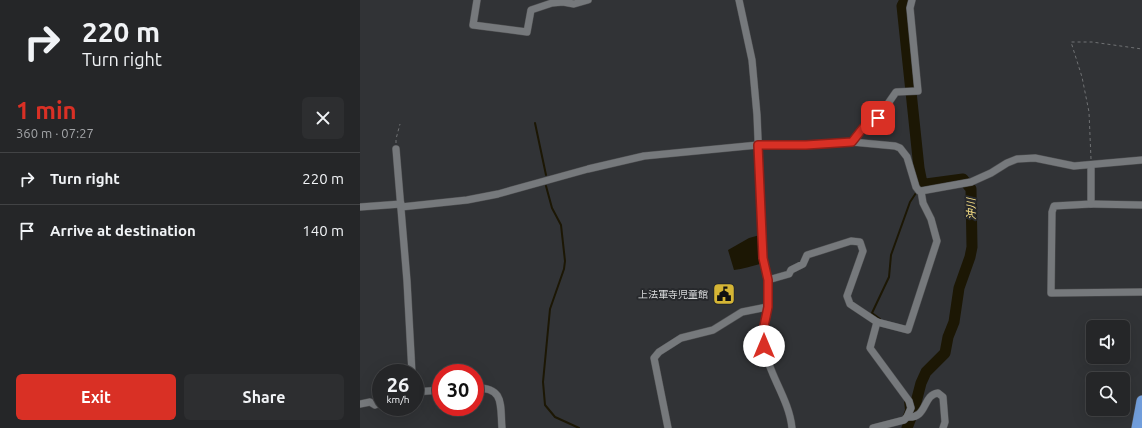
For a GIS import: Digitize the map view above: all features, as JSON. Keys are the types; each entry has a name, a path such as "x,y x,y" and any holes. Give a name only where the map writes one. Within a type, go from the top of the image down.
{"highway":[{"path":"1137,428 1142,401"}],"street":[{"path":"477,0 473,25 527,32 531,10 552,3 563,2 574,4 588,0"},
{"path":"739,0 752,60 758,145 763,258 768,280 768,307 763,331 764,346 768,364 788,407 791,416 792,428"},
{"path":"852,142 863,128 878,118 896,92 918,91 910,8 912,0"},
{"path":"360,207 401,206 467,200 498,194 588,168 644,156 758,145 806,145 852,142 895,146 900,148 907,157 916,186 919,191 921,191 923,203 931,219 937,241 908,330 877,322 850,304 847,296 863,251 860,242 851,241 807,255 802,264 791,270 789,274 768,280"},
{"path":"396,149 407,281 412,364"},
{"path":"921,191 967,183 991,173 1006,163 1017,159 1034,158 1074,166 1142,160"},
{"path":"1091,165 1091,204"},
{"path":"1142,205 1091,204 1054,206 1052,212 1051,293 1142,292"},
{"path":"668,428 654,358 659,352 681,338 713,330 742,312 768,307"},
{"path":"877,322 870,348 909,401 910,408 907,419"},
{"path":"484,389 492,390 497,393 502,428"},
{"path":"873,428 920,414 931,396 938,393 942,397 944,413 943,428"},
{"path":"360,404 372,403"}],"path":[{"path":"1091,165 1089,112 1082,77 1071,42 1098,42 1142,49"},
{"path":"396,149 396,139 400,124"}],"shaded area":[{"path":"760,235 760,264 734,270 728,250 749,238"}],"waterway":[{"name":"沖川","path":"905,0 902,6 919,168 922,183 926,184 963,179 971,189 972,247 959,288 954,322 948,337 945,353 926,372 921,383 914,410 907,428"},
{"path":"535,123 546,175"},
{"path":"546,186 552,208 561,225 565,261 564,269 550,309 543,382 545,405 555,417 579,428"},
{"path":"880,319 872,313 889,277 891,255 910,202 916,193"},
{"path":"903,418 906,410 905,401"},
{"name":"沖川","path":"903,423 910,422"}],"place":[{"name":"上法軍寺児童館","path":"724,294"}],"route":[{"path":"764,346 763,331 768,307 768,280 763,258 758,145 806,145 852,142 863,128 878,118"}]}
